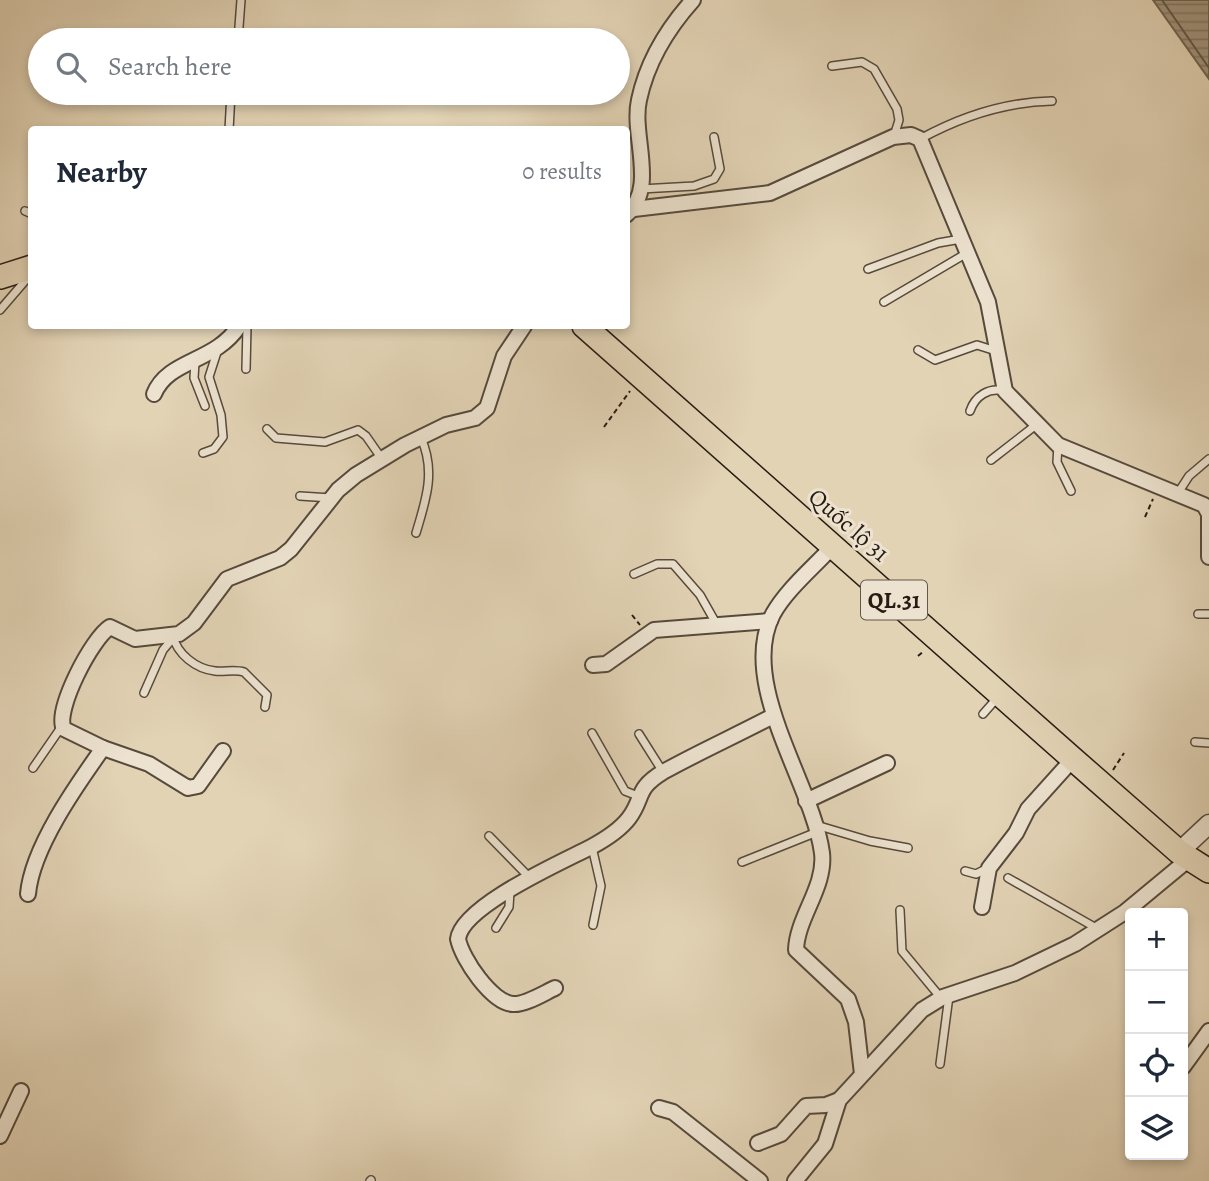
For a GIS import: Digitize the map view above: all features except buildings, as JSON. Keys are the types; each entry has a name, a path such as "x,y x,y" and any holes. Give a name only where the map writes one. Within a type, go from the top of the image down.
{"highway":[{"path":"0,277 28,268"},
{"name":"Quốc lộ 31","path":"587,329 1073,760 1184,855 1209,871"}],"street":[{"path":"630,212 641,189 637,117 639,99 663,39 693,0"},
{"path":"630,212 770,193 894,137 911,135 920,139 988,302 1005,391 1058,446 1199,502 1207,509 1209,557"},
{"path":"154,394 162,378 219,349 236,329"},
{"path":"223,751 198,786 192,788 149,764 69,733 62,726 79,671 106,629 117,629 135,639 173,637 194,623 227,579 280,558 291,549 345,483 421,438 446,425 475,418 487,408 504,356 522,329"},
{"path":"833,546 782,601 770,621 765,659 773,716 806,801 822,852 821,871 803,920 796,950 848,999 856,1022 862,1074"},
{"path":"593,665 606,664 654,630 770,621"},
{"path":"555,988 511,1004 474,974 459,946 459,931 472,916 530,878 592,847 627,820 638,796 664,772 773,716"},
{"path":"28,894 33,871 59,815 103,748"},
{"path":"982,907 989,868 1009,843 1028,809 1073,760"},
{"path":"806,801 887,763"},
{"path":"795,1181 825,1144 839,1100 922,1010 945,997 1015,973 1099,929 1151,892 1209,824"},
{"path":"1188,1059 1209,1031"},
{"path":"0,1136 20,1091"},
{"path":"758,1143 781,1134 806,1106 826,1105 839,1100"},
{"path":"659,1108 673,1112 760,1181"}],"lane":[{"path":"239,28 241,0"},
{"path":"832,66 862,62 874,69 897,109 899,120 894,137"},
{"path":"920,139 950,123 993,109 1052,102"},
{"path":"229,126 230,105"},
{"path":"641,189 694,186 714,179 720,169 713,137"},
{"path":"868,269 938,243 965,246"},
{"path":"884,302 965,246"},
{"path":"0,310 28,278"},
{"path":"246,369 247,329"},
{"path":"918,350 926,358 935,360 977,345 996,352"},
{"path":"203,453 214,449 223,438 221,415 209,377 219,349"},
{"path":"195,361 194,378 205,406"},
{"path":"970,411 982,394 995,389 1005,391"},
{"path":"991,460 1036,425"},
{"path":"267,429 276,438 325,442 358,430 366,436 382,459"},
{"path":"416,533 431,475 428,454 421,438"},
{"path":"1058,446 1060,470 1071,491"},
{"path":"1178,493 1185,480 1209,459"},
{"path":"300,496 331,498"},
{"path":"634,573 657,564 673,564 700,595 718,625"},
{"path":"1198,614 1209,614"},
{"path":"144,693 163,650 173,637 180,652 198,666 217,671 244,672 267,695 265,707"},
{"path":"983,714 1000,694"},
{"path":"33,768 62,726"},
{"path":"592,733 625,791 638,796"},
{"path":"639,734 664,772"},
{"path":"1195,742 1209,743"},
{"path":"742,862 816,829 908,848"},
{"path":"489,835 530,878"},
{"path":"592,847 601,886 593,925"},
{"path":"965,871 976,874 989,868"},
{"path":"1009,878 1099,929"},
{"path":"496,928 509,907 510,891"},
{"path":"900,910 902,951 945,997 940,1064"}],"path":[{"path":"604,427 641,376"},
{"path":"1145,517 1159,485"},
{"path":"1104,786 1124,752"}],"water":[{"path":"1153,0 1209,0 1209,79"}]}
